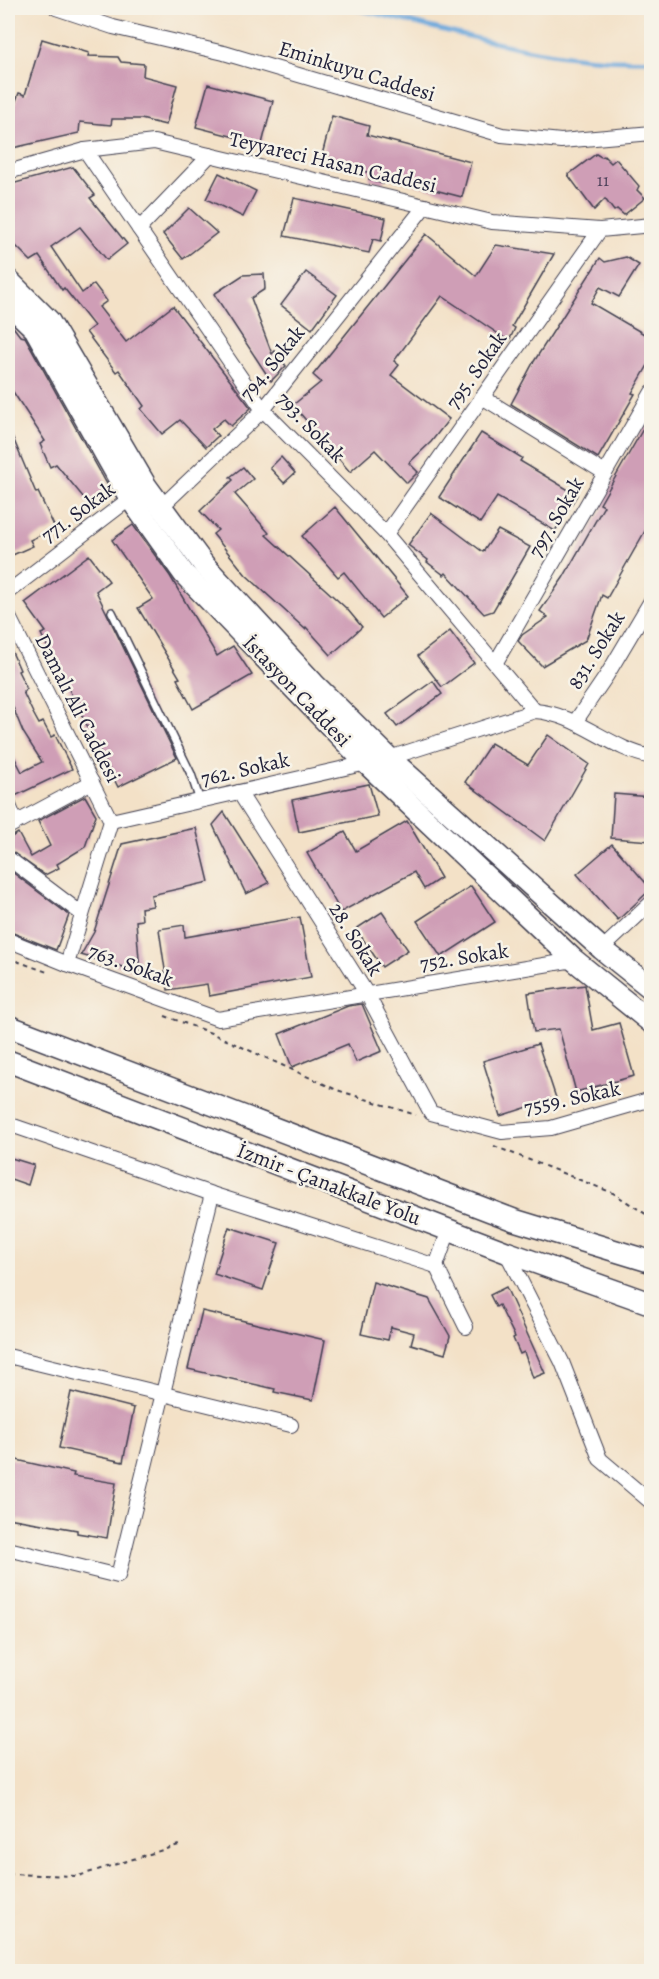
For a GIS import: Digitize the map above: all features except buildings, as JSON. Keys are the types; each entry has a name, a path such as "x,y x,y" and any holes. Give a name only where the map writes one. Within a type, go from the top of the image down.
{"main road":[{"name":"İstasyon Caddesi","path":"8,280 50,321 138,492 184,574 366,763 574,960 651,1023"},
{"name":"İstasyon Caddesi","path":"8,303 35,329 138,492 160,508 204,565 314,684 389,758 602,949 651,989"},
{"name":"İzmir - Çanakkale Yolu","path":"8,1026 514,1220 651,1262"},
{"name":"İzmir - Çanakkale Yolu","path":"8,1061 506,1252 651,1304"}],"street":[{"name":"Eminkuyu Caddesi","path":"56,8 86,12 113,27 224,53 502,135 561,141 592,141 651,133"},
{"name":"Teyyareci Hasan Caddesi","path":"8,171 85,150 154,142 492,222 600,230 651,225"},
{"name":"793. Sokak","path":"85,150 263,410 386,534 535,711"},
{"path":"139,229 210,155"},
{"name":"794. Sokak","path":"160,508 263,410 425,206"},
{"name":"795. Sokak","path":"386,534 600,230"},
{"name":"797. Sokak","path":"496,662 651,392"},
{"path":"482,397 605,473"},
{"name":"771. Sokak","path":"8,592 138,492"},
{"name":"831. Sokak","path":"575,722 607,675 651,599"},
{"name":"Damalı Ali Caddesi","path":"8,615 111,821"},
{"path":"535,711 553,712 602,738 651,757"},
{"name":"762. Sokak","path":"111,821 389,758 535,711"},
{"path":"8,803 12,824 92,782"},
{"name":"28. Sokak","path":"239,792 367,994 431,1113"},
{"name":"763. Sokak","path":"111,821 67,964 218,1019"},
{"path":"8,858 82,914"},
{"path":"602,949 651,902"},
{"path":"8,940 67,964"},
{"name":"752. Sokak","path":"218,1019 574,960"},
{"name":"7559. Sokak","path":"431,1113 502,1132 551,1128 651,1099"},
{"path":"8,1124 212,1194 436,1266 466,1327"},
{"path":"8,1549 118,1576 212,1194"},
{"path":"436,1266 449,1230"},
{"path":"506,1252 562,1362 600,1459 651,1503"},
{"path":"8,1356 291,1425"}],"lane":[{"path":"112,612 191,774 200,801"}],"path":[{"path":"8,958 50,974"},
{"path":"158,1013 211,1033 337,1090 416,1115"},
{"path":"493,1145 613,1193 651,1218"},
{"path":"8,1874 78,1876 182,1844"}],"waterway":[{"path":"351,8 537,51 613,60 652,60"}]}
